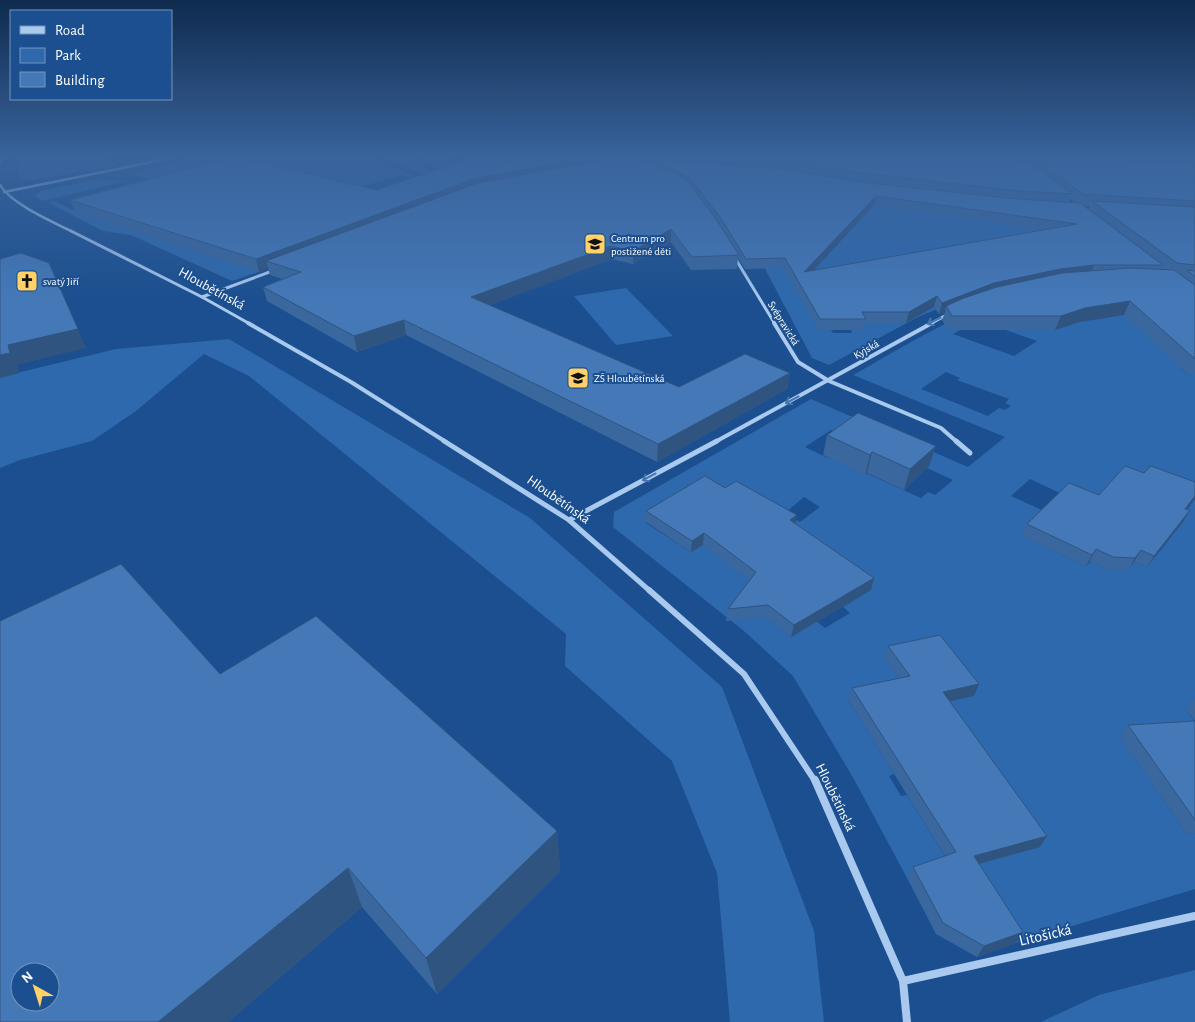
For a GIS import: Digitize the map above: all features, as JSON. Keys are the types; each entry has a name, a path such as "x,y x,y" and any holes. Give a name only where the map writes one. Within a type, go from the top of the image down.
{"street":[{"name":"Hloubětínská","path":"26,206 42,216 202,297 352,382 570,520 744,674 813,776 903,981 906,1022"},
{"name":"Svépravická","path":"731,252 798,362 829,380 941,428 970,453"},
{"path":"202,297 278,269"},
{"name":"Kyjská","path":"570,520 955,310"},
{"name":"Litošická","path":"903,981 1178,918 1195,916"}],"green space":[{"path":"54,206 64,206 75,211 261,271 232,281 131,235 103,231"},
{"path":"740,206 1004,206 1072,214 964,298 918,317 829,365 812,358 763,265","holes":["785,269 820,269 832,287","867,304 878,323 860,323 863,330 851,330 852,333 833,333 831,330 818,330"]},
{"path":"1140,280 1159,284 1195,312 1195,328 1162,300 1128,296 1131,299 1126,300 1167,337 1191,340 1189,337 1195,337 1195,360 1179,360 1187,368 1181,368 1188,374 1195,374 1195,496 1145,477 1139,484 1120,477 1112,486 1128,493 1125,498 1136,503 1130,512 1176,531 1183,522 1179,520 1195,499 1195,709 1186,710 1195,722 1195,732 1121,738 1187,834 1195,833 1195,889 1016,943 972,875 958,880 944,871 911,880 907,878 855,781 793,676 744,631 613,527 614,512 811,399 968,467 1005,437 853,375 943,325 994,303 1056,288","holes":["1041,302 1078,318 1072,320 1077,322 1065,326 1060,324 1043,327 1025,322 1016,324 993,316","977,320 1037,341 1014,356 953,334","946,372 960,378 957,380 1009,399 1005,403 1011,406 1005,410 999,408 988,416 921,389","831,430 848,437 853,433 929,466 927,468 953,480 935,495 928,492 921,498 848,465 850,462 833,454 828,458 805,447","1030,479 1119,521 1121,518 1169,540 1147,567 1134,562 1129,569 1107,569 1091,561 1086,566 1023,536 1046,512 1011,496","704,487 723,499 735,492 758,506 728,528 731,531 718,539 714,537 691,552 646,523","804,497 820,507 800,522 784,514","768,552 798,574 826,558 871,590 843,607 850,613 825,628 816,621 791,637 766,616 790,602 771,613 757,617 751,617 740,607 742,599 779,578 773,573 755,584 737,570","935,647 973,695 936,704 1039,847 954,871 907,795 901,796 889,776 894,774 848,700 906,688 885,658"]},
{"path":"626,288 673,336 616,345 574,296"},
{"path":"229,339 530,518 722,687 814,931 824,1022 730,1022 717,873 672,761 565,666 566,634 249,376 204,354 136,411 92,441 20,460 0,468 0,377 116,349"},
{"path":"1195,970 1195,1022 1041,1022 1099,995"}],"building":[{"path":"88,206 401,206 256,259"},
{"path":"416,206 706,206 739,255 692,257 671,229 633,251 611,246 471,297 679,387 745,354 790,373 658,444 404,320 354,336 263,287 301,272 266,261"},
{"path":"711,206 867,206 804,272 1077,224 946,206 1084,206 1163,265 1094,265 1060,269 994,283 942,303 937,296 909,312 862,312 866,319 820,319 785,258 746,259"},
{"path":"1098,206 1195,207 1195,265 1177,263"},
{"path":"21,253 49,263 78,329 8,345 10,353 0,355 0,259"},
{"path":"1130,268 1174,270 1195,285 1195,359 1130,301 1085,308 1061,316 952,316 946,306 997,287 1062,273"},
{"path":"1187,270 1195,271 1195,277"},
{"path":"858,413 936,446 910,469 872,452 870,455 827,435"},
{"path":"1125,466 1144,473 1151,466 1195,482 1195,496 1185,509 1190,510 1154,556 1141,550 1135,558 1113,557 1096,549 1092,555 1027,524 1069,483 1099,495"},
{"path":"705,476 725,488 736,481 797,515 790,520 874,578 794,625 768,605 728,609 756,572 704,533 692,541 646,511"},
{"path":"121,564 220,674 316,616 557,831 426,958 348,868 158,1022 0,1022 0,621"},
{"path":"940,635 979,684 943,692 1047,836 974,856 1023,932 984,946 943,923 913,867 956,852 852,688 910,676 888,646"},
{"path":"1195,721 1195,820 1128,725"}],"place":[{"name":"Centrum pro postižené děti","path":"595,244"},
{"name":"svatý Jiří","path":"27,281"},
{"name":"ZŠ Hloubětínská","path":"578,378"}]}
